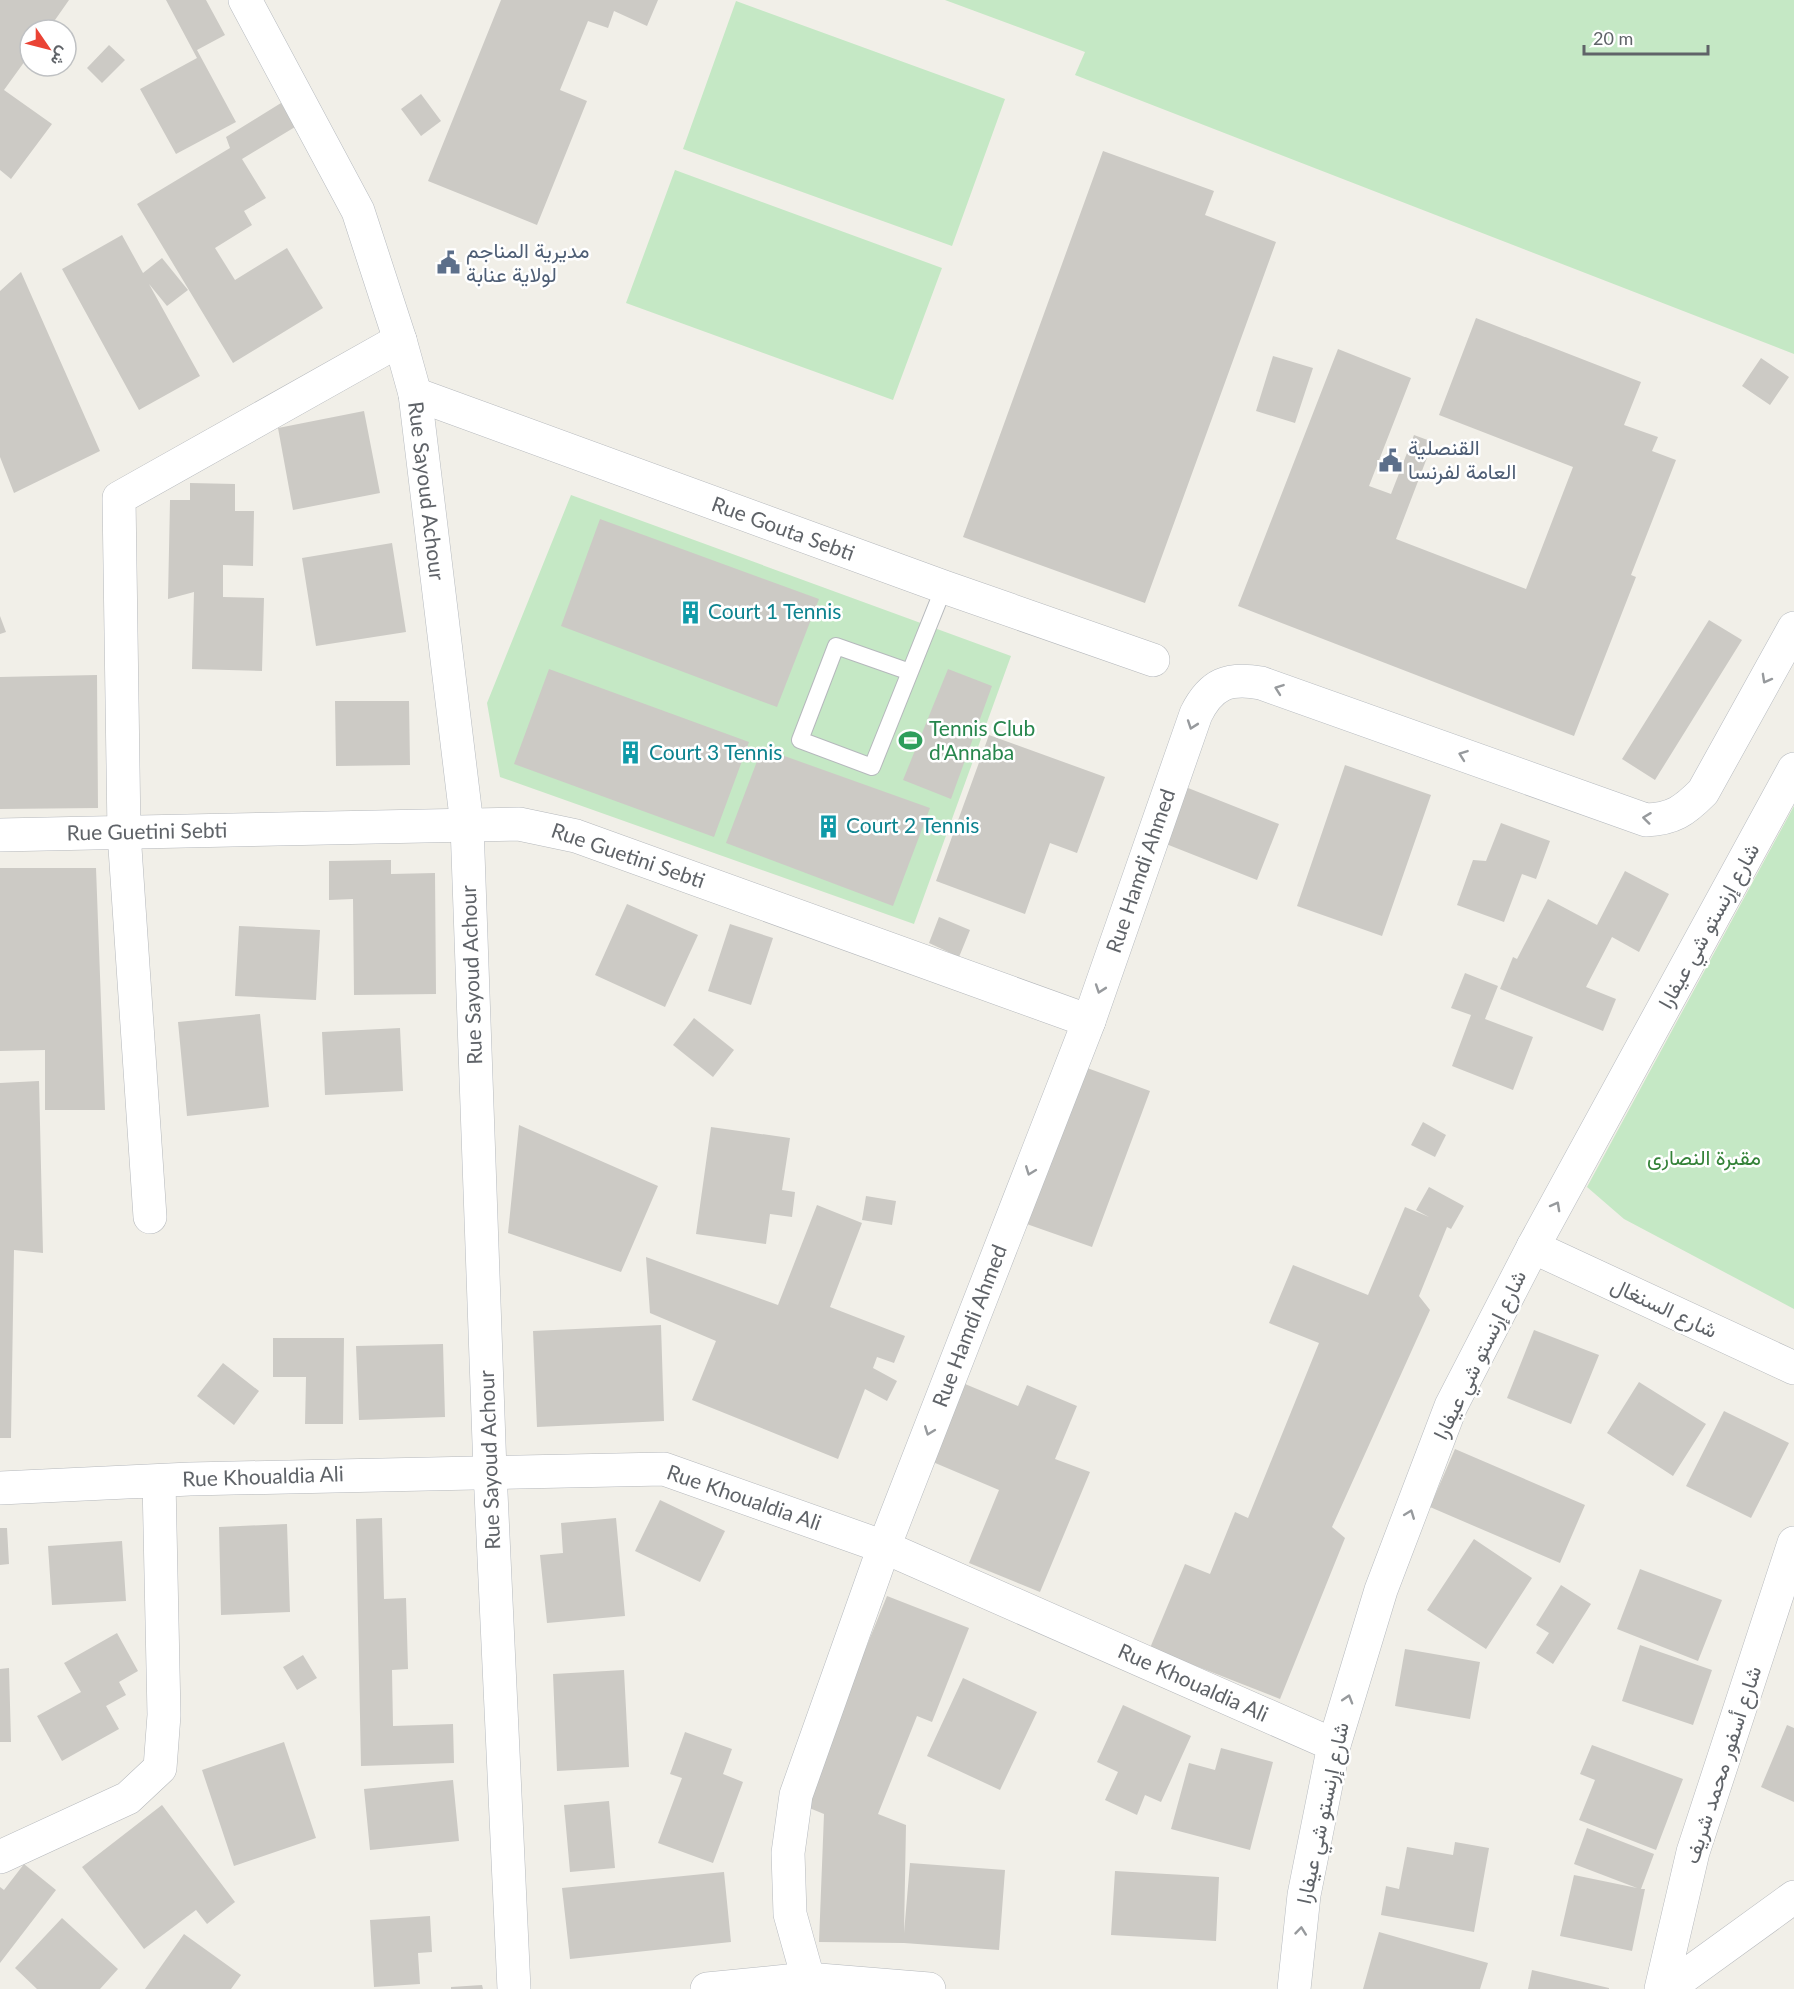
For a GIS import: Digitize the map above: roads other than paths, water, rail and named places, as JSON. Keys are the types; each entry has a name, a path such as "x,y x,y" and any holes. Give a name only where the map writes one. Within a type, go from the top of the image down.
{"street":[{"name":"Rue Sayoud Achour","path":"245,0 358,211 415,394 467,825 490,1471 514,1989"},
{"path":"150,1217 124,833 119,498 400,340"},
{"name":"Rue Gouta Sebti","path":"415,394 944,587 1153,660"},
{"name":"Rue Hamdi Ahmed","path":"809,1984 790,1914 788,1853 796,1795 884,1547 1089,1021 1196,714 1203,700 1214,689 1228,682 1244,680 1261,683 1646,820 1661,819 1689,806 1703,792 1794,628"},
{"name":"شارع إرنستو شي عيفارا","path":"1294,1989 1304,1895 1334,1745 1381,1590 1451,1406 1533,1247 1794,769"},
{"name":"Rue Guetini Sebti","path":"0,835 519,824 576,836 1089,1021"},
{"name":"شارع السنغال","path":"1533,1247 1794,1368"},
{"name":"Rue Khoualdia Ali","path":"0,1488 490,1471 664,1469 884,1547 1334,1745"},
{"path":"0,1857 128,1798 159,1768 164,1715 159,1481"},
{"name":"شارع أسفور محمد شريف","path":"1661,1989 1693,1852 1794,1543"},
{"path":"1668,1989 1794,1897"},
{"path":"708,1989 809,1984 929,1989"}],"lane":[{"path":"910,672 836,646 800,740 872,766 910,672 944,587"}],"place":[{"name":"مديرية المناجم لولاية عنابة","path":"448,263"},
{"name":"القنصلية العامة لفرنسا","path":"1390,460"},
{"name":"Court 1 Tennis","path":"690,612"},
{"name":"Tennis Club d'Annaba","path":"911,741"},
{"name":"Court 3 Tennis","path":"631,753"},
{"name":"Court 2 Tennis","path":"828,826"}],"park label":[{"name":"مقبرة النصارى","path":"1704,1158"}]}
